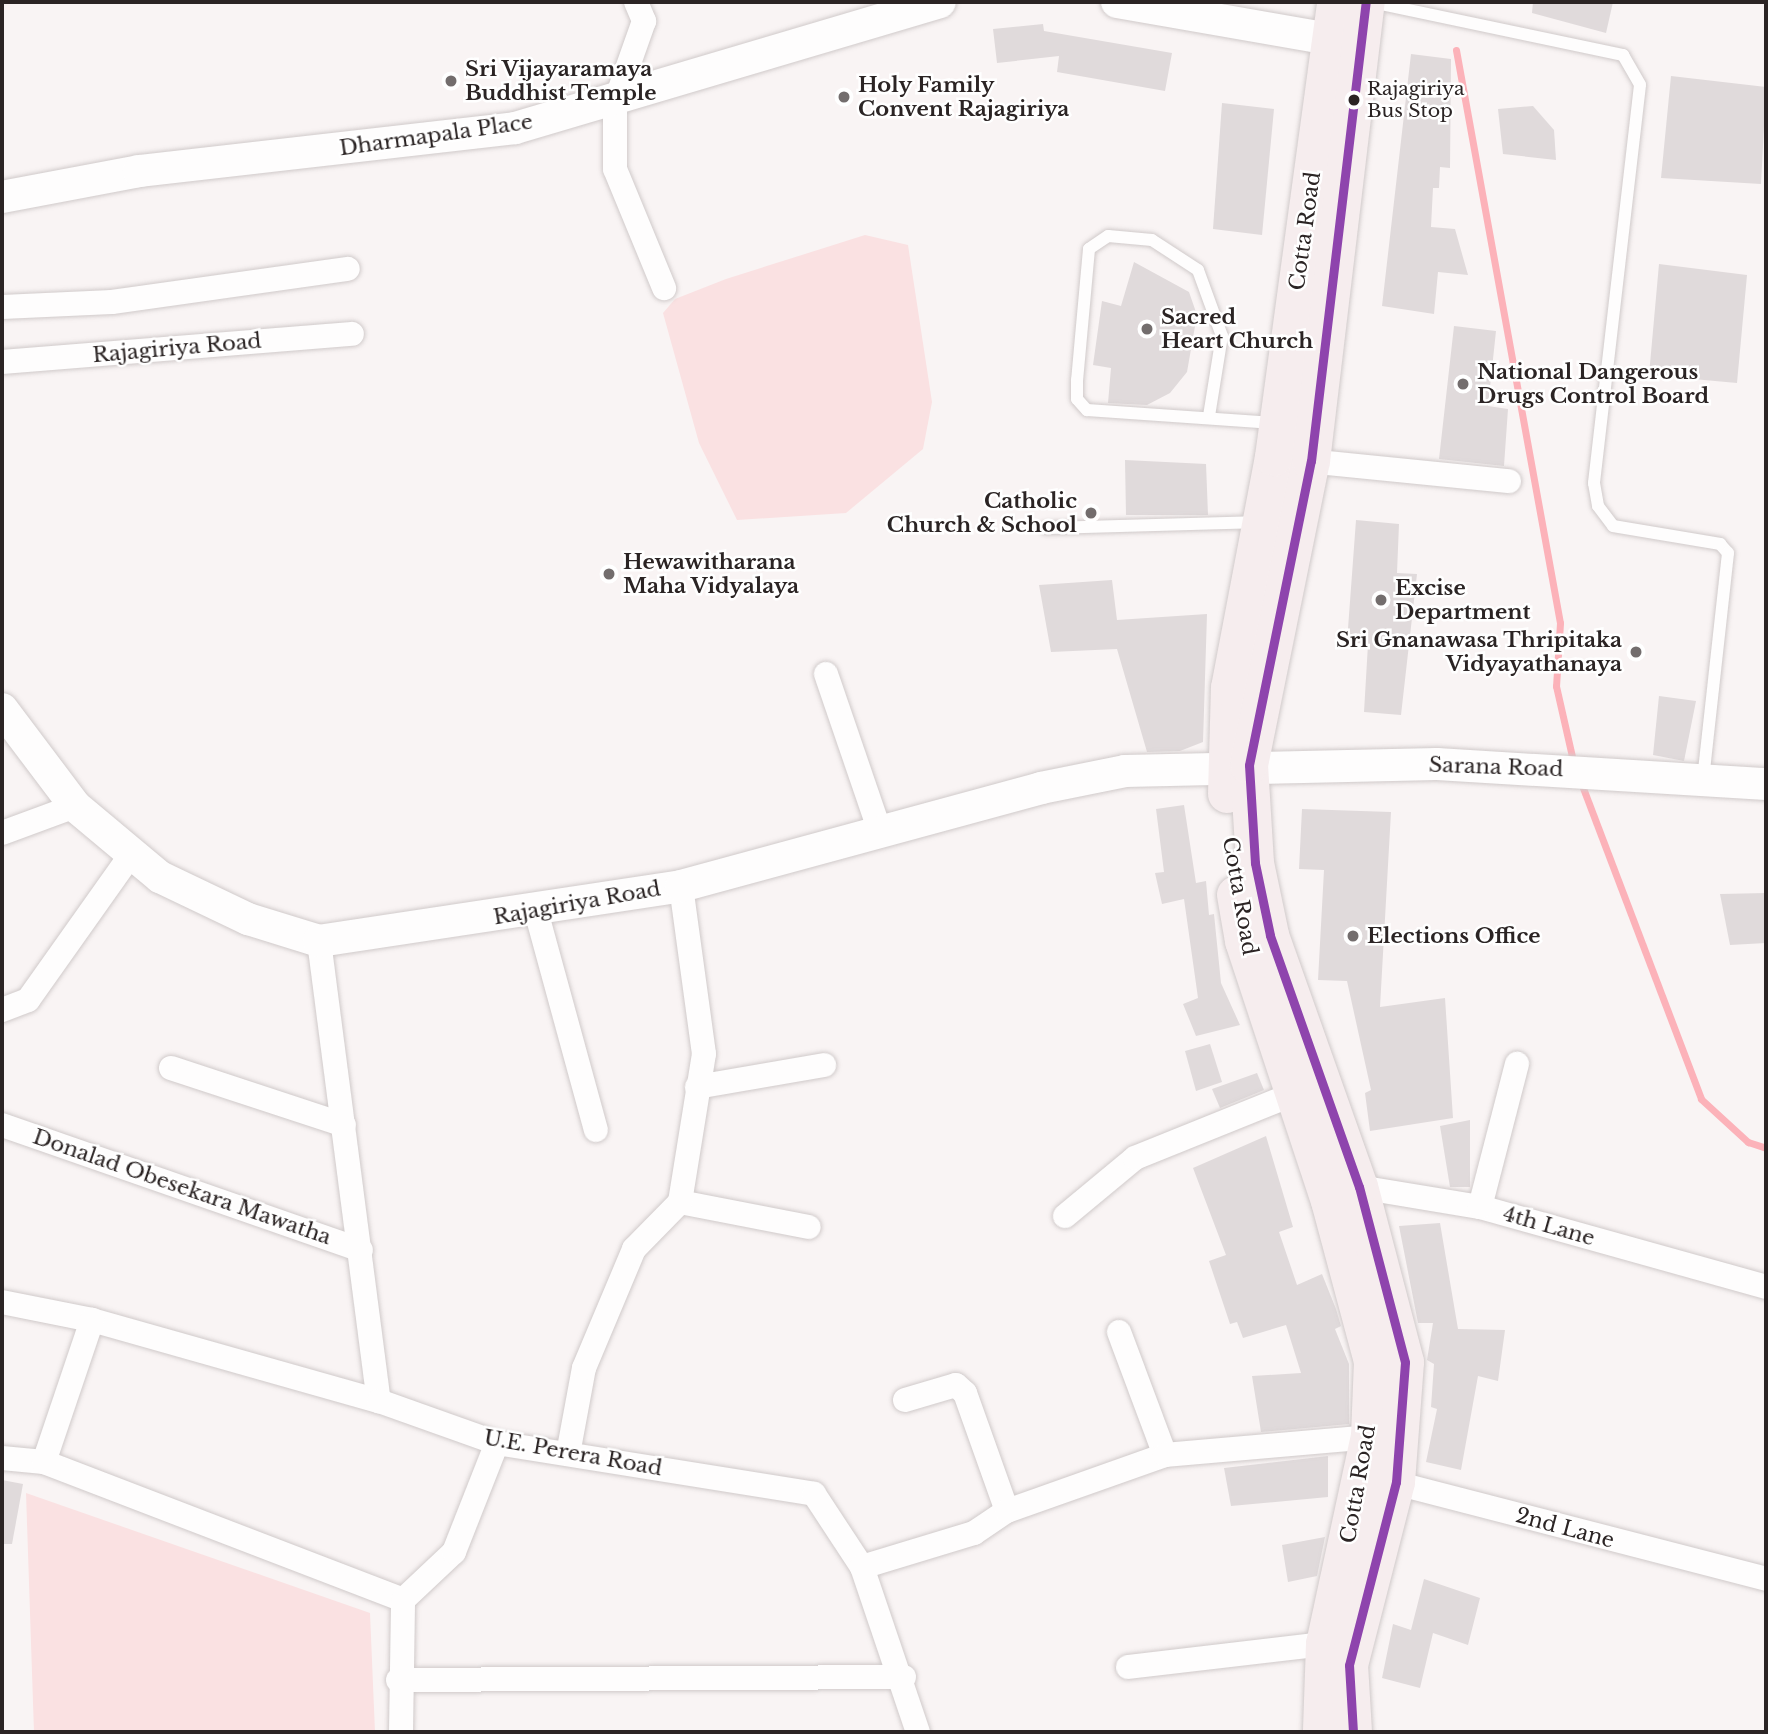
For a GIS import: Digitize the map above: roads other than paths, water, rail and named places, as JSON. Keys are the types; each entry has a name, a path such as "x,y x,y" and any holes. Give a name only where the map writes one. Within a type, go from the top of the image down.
{"main road":[{"name":"Cotta Road","path":"1336,2 1346,42 1288,447 1237,765 1229,853 1405,1362 1379,1479 1349,1665 1353,1732"},
{"name":"Cotta Road","path":"1237,765 1230,688 1263,522 1288,447 1346,42 1368,2"},
{"name":"Cotta Road","path":"1272,983 1291,1095 1345,1194"},
{"name":"Cotta Road","path":"1322,1732 1325,1644 1379,1479"}],"street":[{"path":"636,2 644,21 615,103 615,169 664,288"},
{"name":"Dharmapala Place","path":"2,197 139,171 515,128 615,103 940,2"},
{"path":"1117,2 1225,10 1346,42"},
{"path":"2,306 112,302 348,269"},
{"name":"Rajagiriya Road","path":"2,362 352,334"},
{"path":"1288,447 1508,481"},
{"path":"826,674 880,832"},
{"name":"Rajagiriya Road","path":"2,709 75,806 160,877 235,914 318,941 537,911 681,886 880,832 1125,771 1237,765"},
{"name":"Sarana Road","path":"1237,765 1541,768 1766,785"},
{"path":"2,833 75,806"},
{"path":"2,1010 28,1000 132,853"},
{"path":"568,1454 584,1368 634,1249 680,1202 704,1054 681,886"},
{"path":"537,911 596,1130"},
{"name":"Donalad Obesekara Mawatha","path":"318,941 362,1250 379,1401"},
{"path":"1480,1207 1517,1064"},
{"path":"697,1087 824,1065"},
{"path":"171,1068 344,1125"},
{"path":"1065,1216 1135,1158 1291,1095"},
{"name":"Donalad Obesekara Mawatha","path":"2,1125 362,1250"},
{"name":"4th Lane","path":"1345,1194 1480,1207 1766,1287"},
{"path":"680,1202 809,1227"},
{"name":"U.E. Perera Road","path":"2,1302 92,1320 379,1401 497,1443 814,1494 862,1567 904,1678 918,1732"},
{"path":"44,1462 92,1320"},
{"path":"1119,1332 1165,1455"},
{"path":"905,1400 956,1385 965,1393 1007,1511"},
{"path":"862,1567 974,1533 1007,1511 1165,1455 1387,1436"},
{"path":"401,1732 398,1680 403,1600 454,1552 497,1443"},
{"path":"2,1458 44,1462 403,1600"},
{"name":"2nd Lane","path":"1379,1479 1766,1579"},
{"path":"1128,1667 1325,1644"},
{"path":"398,1680 904,1678"}],"lane":[{"path":"1368,2 1623,55 1640,85 1594,482 1598,506 1613,526 1720,544 1728,553 1703,779"},
{"path":"1209,416 1222,336 1198,270 1152,240 1108,236 1089,249 1077,399 1087,410 1209,416 1288,447"},
{"path":"1046,528 1263,522"}],"waterway":[{"path":"1456,50 1560,623 1556,686 1574,765"},
{"path":"1580,780 1701,1099 1748,1142 1766,1148"}],"place":[{"name":"Sri Vijayaramaya Buddhist Temple","path":"451,81"},
{"name":"Holy Family Convent Rajagiriya","path":"844,97"},
{"name":"Rajagiriya Bus Stop","path":"1354,100"},
{"name":"Sacred Heart Church","path":"1147,329"},
{"name":"National Dangerous Drugs Control Board","path":"1463,384"},
{"name":"Catholic Church & School","path":"1091,513"},
{"name":"Hewawitharana Maha Vidyalaya","path":"609,574"},
{"name":"Excise Department","path":"1381,600"},
{"name":"Sri Gnanawasa Thripitaka Vidyayathanaya","path":"1636,652"},
{"name":"Elections Office","path":"1353,936"}]}
